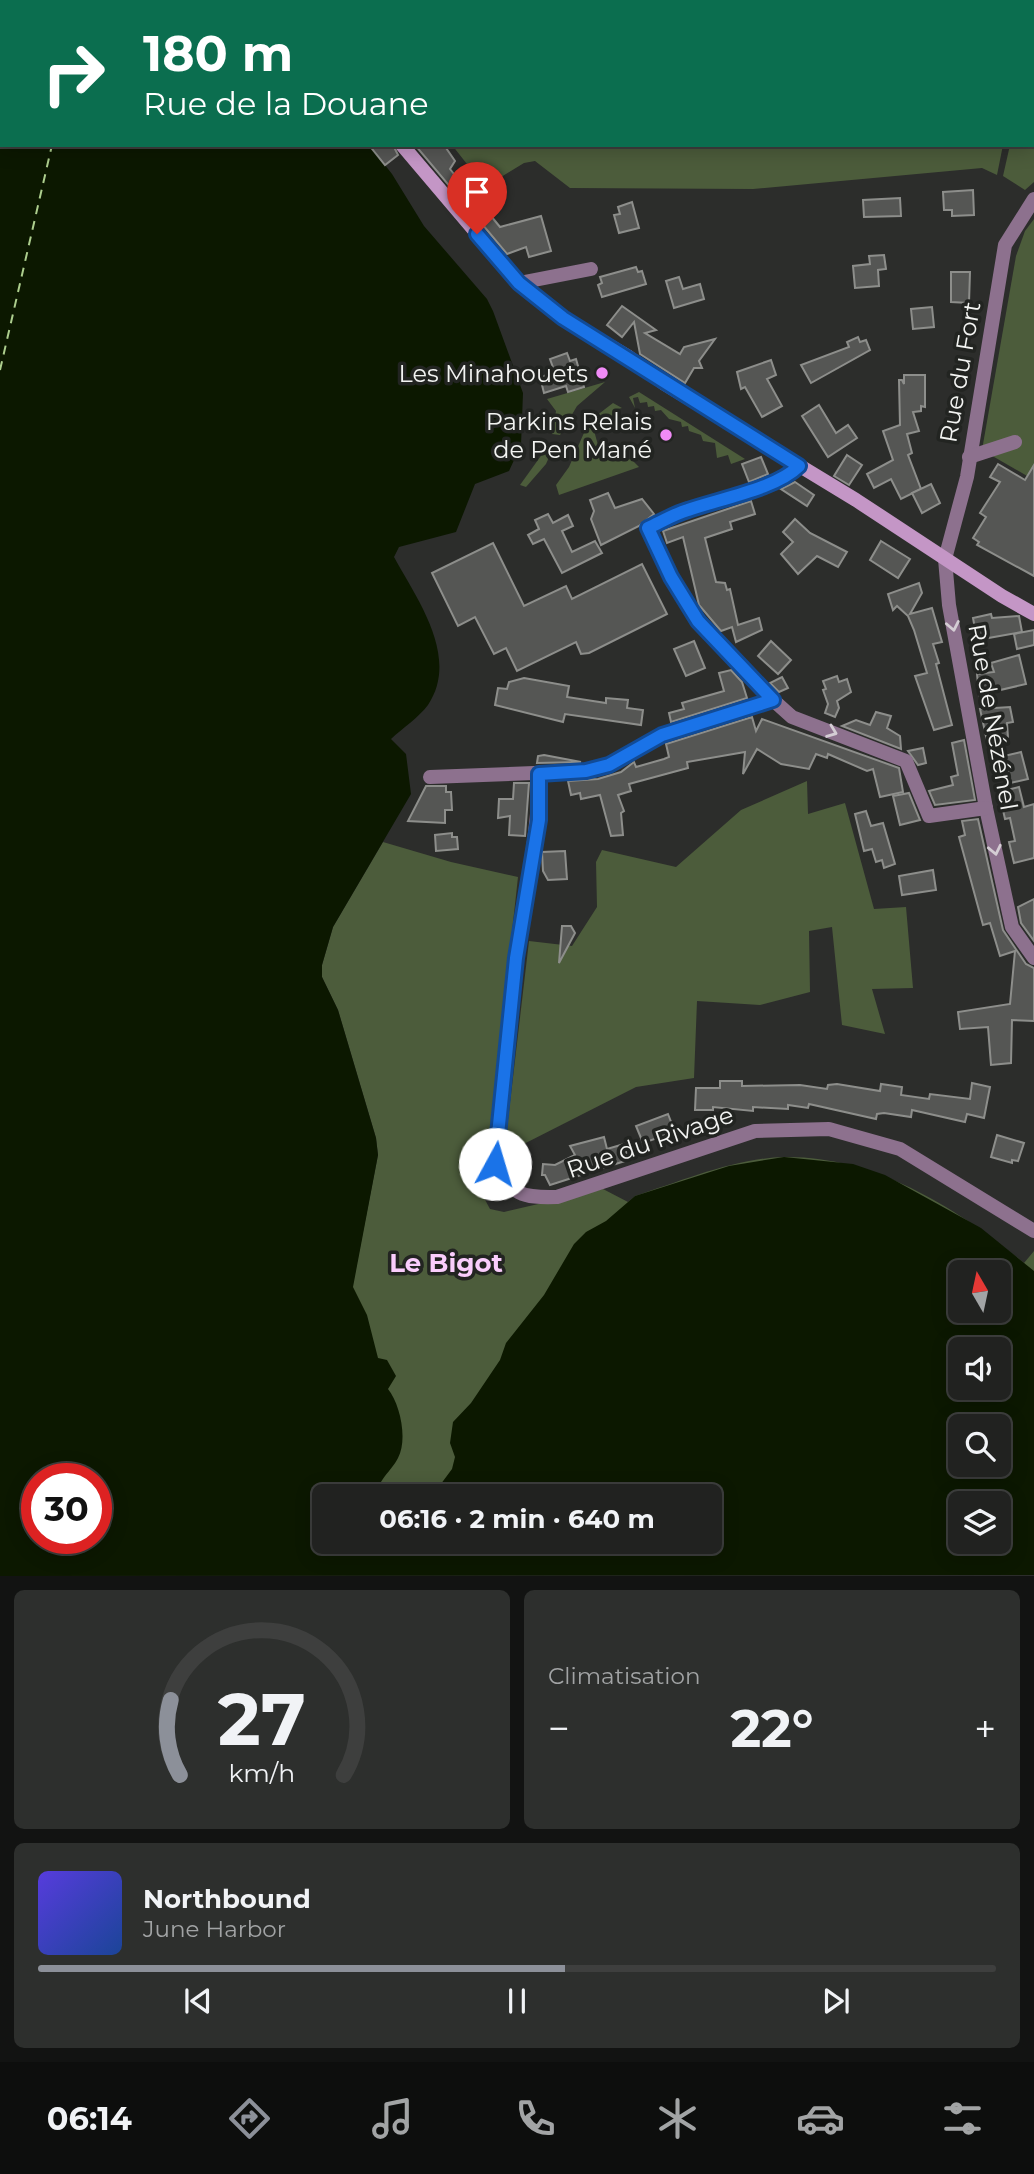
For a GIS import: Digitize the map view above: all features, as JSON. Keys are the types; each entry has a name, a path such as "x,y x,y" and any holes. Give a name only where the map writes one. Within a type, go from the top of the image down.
{"street":[{"path":"404,147 519,283 563,318 1034,614"},
{"name":"Rue du Fort","path":"945,559 967,477 1005,245 1034,199"},
{"path":"519,283 592,269"},
{"path":"969,457 1016,442"},
{"path":"799,466 792,474 684,511 648,528 671,577 698,621 792,717 906,761 929,816 986,808"},
{"name":"Rue de Nézénel","path":"945,559 949,605 986,808 1012,927 1034,958"},
{"path":"430,777 586,771 609,765 662,735 773,700"},
{"name":"Rue du Rivage","path":"539,774 539,820 517,945 495,1164 509,1187 528,1198 556,1197 755,1131 829,1129 900,1149 1034,1231"}],"shaded area":[{"path":"0,147 371,147 392,174 424,226 487,299 523,393 521,445 509,471 475,484 456,532 399,547 394,557 432,629 439,668 437,687 428,705 391,739 406,754 411,794 333,927 322,965 322,977 338,1010 376,1138 378,1155 353,1287 367,1315 378,1358 387,1360 396,1376 388,1389 399,1412 402,1441 398,1458 381,1484 312,1484 312,1554 722,1554 722,1484 441,1484 452,1469 455,1457 450,1443 453,1422 471,1403 500,1360 506,1343 544,1295 574,1244 635,1196 729,1166 784,1157 853,1164 885,1175 981,1228 1034,1271 1034,1575 0,1576"},
{"path":"454,147 1003,147 997,175 982,168 753,189 570,188 535,161 524,163 485,187"},
{"path":"1010,147 1034,147 1034,182 1025,190 1003,176"},
{"path":"1034,219 1034,480 982,450 1016,256 1025,231"},
{"path":"605,382 577,406 560,435 552,434 556,411 547,399"},
{"path":"639,392 745,459 731,464 728,455 717,458 715,443 703,441 701,435 689,431 688,426 682,427 681,422 669,419 661,410 655,411 654,406 648,407 647,402 640,403 638,397 633,398 635,408 629,397"},
{"path":"613,403 622,408 613,410 616,423 605,426 597,421 596,416"},
{"path":"587,426 593,427 598,445 604,443 612,452 618,450 620,455 624,454 627,460 631,459 639,467 559,495 556,485 569,467"},
{"path":"548,446 553,448 546,464 526,487 520,485"},
{"path":"807,781 808,814 845,803 874,909 906,907 913,988 872,989 885,1034 842,1025 832,927 809,931 810,992 760,1005 697,1001 694,1078 636,1087 504,1154 529,941 572,946 597,907 596,862 602,850 676,867 741,810"},
{"path":"383,842 451,862 518,877 483,1196 490,1209 504,1212 603,1189 628,1202 635,1196 747,1161 785,1157 818,1159 851,1165 913,1189 971,1223 1024,1263 1034,1251 1034,1575 296,1575 312,1493 312,1554 722,1554 722,1484 314,1484 378,1155 376,1138 338,1010 322,977 322,965 333,927"}],"building":[{"path":"371,147 394,147 398,155 385,165"},
{"path":"417,147 445,147 455,161 450,169 474,199 467,207"},
{"path":"973,190 974,215 952,216 952,210 944,210 943,192"},
{"path":"900,198 901,216 864,217 863,200"},
{"path":"632,202 639,228 619,233 614,215 620,214 618,207"},
{"path":"491,216 500,227 541,216 551,251 529,257 526,247 507,254 482,224"},
{"path":"884,255 886,269 878,270 879,286 855,288 853,266 870,264 869,256"},
{"path":"636,267 638,272 642,271 646,284 602,297 598,285 602,283 600,277"},
{"path":"951,272 970,272 969,303 951,302"},
{"path":"679,277 683,289 700,284 704,299 674,308 666,281"},
{"path":"622,306 656,330 645,333 680,354 684,347 715,339 699,361 702,368 694,368 685,383 640,354 634,322 622,337 607,325"},
{"path":"932,307 934,327 913,329 911,309"},
{"path":"858,337 860,342 866,340 870,350 811,383 801,365 849,347 847,342"},
{"path":"567,353 570,361 576,359 584,387 568,392 566,386 544,393 540,377 555,373 550,359"},
{"path":"771,360 776,375 767,379 782,406 762,417 745,387 741,389 737,372"},
{"path":"904,375 925,375 925,407 921,406 921,411 913,412 919,431 907,434 912,453 908,455 921,489 901,499 891,479 874,488 867,474 893,460 883,431 900,425 899,380 904,384"},
{"path":"819,405 836,433 848,425 857,438 828,457 802,416"},
{"path":"847,455 862,465 849,485 834,476"},
{"path":"761,457 768,474 749,482 742,464"},
{"path":"998,464 1025,480 1034,465 1034,576 977,545 979,542 973,538 986,517 980,513 1000,482 990,477"},
{"path":"795,482 814,495 807,506 781,489"},
{"path":"931,484 940,503 922,513 912,493"},
{"path":"608,493 615,508 642,499 654,514 639,526 601,545 591,519 594,511 590,500"},
{"path":"751,501 755,514 730,522 732,529 705,538 716,582 725,583 727,590 730,589 738,625 759,618 762,630 736,642 732,627 721,631 699,605 683,537 667,543 663,531"},
{"path":"548,514 553,523 568,515 573,526 562,531 572,552 595,541 602,553 562,573 544,539 533,544 528,535 539,529 535,520"},
{"path":"795,519 810,533 847,552 838,567 817,556 798,574 781,554 793,542 783,532"},
{"path":"881,541 910,559 898,578 870,560"},
{"path":"493,543 524,606 566,586 572,599 642,564 667,614 589,653 581,654 576,642 517,671 506,648 494,654 475,617 458,626 432,573"},
{"path":"919,583 922,593 910,614 932,608 942,642 933,644 939,663 936,664 952,725 934,730 915,676 927,673 914,630 908,616 897,606 893,610 888,594"},
{"path":"991,614 992,618 1019,616 1022,632 977,640 973,618"},
{"path":"1034,630 1034,645 1017,649 1014,634"},
{"path":"694,641 705,668 686,676 674,649"},
{"path":"771,641 791,660 778,674 758,656"},
{"path":"1019,655 1026,684 979,695 977,674 994,672 991,663"},
{"path":"731,670 742,682 747,698 671,722 669,713 684,709 682,703 724,691 719,673"},
{"path":"837,676 839,682 847,679 851,692 837,701 839,708 835,717 825,713 828,704 823,681"},
{"path":"782,677 788,688 779,692 770,683"},
{"path":"524,678 569,686 567,697 606,703 606,698 628,700 627,708 643,710 641,725 565,714 563,722 495,705 498,688 507,689 509,682"},
{"path":"1010,707 1013,722 1007,723 1008,738 987,741 980,709"},
{"path":"876,712 891,716 887,728 900,736 901,749 842,726 856,720 870,725"},
{"path":"752,717 756,731 762,719 899,768 903,792 880,797 873,769 867,771 828,754 827,758 816,754 809,769 781,764 757,749 743,774 745,752 687,762 688,768 629,784 631,791 618,795 624,811 621,813 623,835 611,836 600,795 581,799 580,793 571,795 568,781 598,779 621,772 634,762 636,767 664,759 669,757 666,744"},
{"path":"964,740 975,800 935,805 929,791 953,785 951,777 958,775 952,743"},
{"path":"923,748 926,763 918,765 908,751"},
{"path":"1021,752 1028,779 1010,783 1004,756"},
{"path":"538,756 581,762 537,763"},
{"path":"514,783 529,783 525,836 509,835 510,816 498,818 499,799 513,799"},
{"path":"426,786 446,786 446,792 451,792 452,810 445,810 445,823 408,821"},
{"path":"1019,787 1024,807 1034,804 1034,858 1014,863 1009,842 1015,841 1010,818 1005,819 999,792"},
{"path":"909,793 920,820 900,825 893,796"},
{"path":"866,811 871,826 883,823 895,864 884,868 882,860 876,862 872,849 864,851 855,814"},
{"path":"978,819 1003,930 1026,964 1034,968 1034,1021 1012,1020 1011,1063 991,1065 988,1027 960,1029 958,1012 1010,1004 1015,951 1000,956 990,923 983,925 959,837 965,835 962,821"},
{"path":"452,833 452,837 457,837 458,849 436,851 435,835"},
{"path":"565,851 567,879 548,880 543,871 542,852"},
{"path":"933,870 936,890 902,895 899,876"},
{"path":"1034,899 1034,941 1021,923 1018,907"},
{"path":"562,926 571,926 575,933 559,963"},
{"path":"720,1081 742,1081 742,1086 800,1085 827,1089 828,1085 837,1084 880,1091 881,1084 902,1087 901,1095 929,1099 930,1094 970,1099 972,1083 990,1087 984,1118 967,1114 965,1122 912,1110 911,1117 884,1113 877,1114 876,1119 809,1104 808,1108 788,1105 788,1109 753,1107 753,1111 713,1107 713,1110 695,1110 696,1088 720,1088"},
{"path":"668,1114 675,1132 643,1143 636,1126"},
{"path":"997,1135 1024,1143 1018,1161 1012,1160 1012,1163 991,1157"},
{"path":"604,1137 607,1149 624,1144 628,1160 550,1185 545,1175 542,1175 543,1164 555,1165 575,1155 570,1146"}],"ferry route":[{"path":"0,370 52,147"}],"place":[{"name":"Les Minahouets","path":"602,373"},
{"name":"Parkins Relais de Pen Mané","path":"666,435"}],"district":[{"name":"Le Bigot","path":"446,1263"}],"route":[{"path":"477,234 519,283 563,318 799,466 792,474 684,511 648,528 671,577 698,621 773,700 662,735 609,765 586,771 539,774 539,820 526,883 516,958 495,1164"}]}
